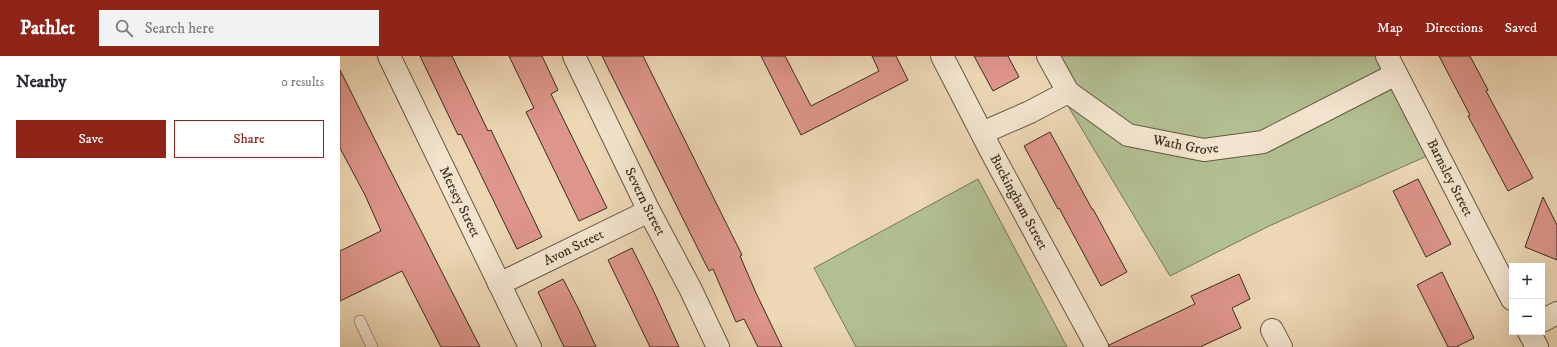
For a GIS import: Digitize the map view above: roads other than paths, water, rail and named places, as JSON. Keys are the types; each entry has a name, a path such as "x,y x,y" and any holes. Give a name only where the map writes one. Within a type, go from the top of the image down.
{"street":[{"name":"Mersey Street","path":"389,56 530,347"},
{"name":"Severn Street","path":"574,56 649,211 690,288 718,347"},
{"name":"Buckingham Street","path":"942,56 1097,347"},
{"path":"982,133 1030,112 1068,92 1048,56"},
{"name":"Wath Grove","path":"1068,92 1128,135 1204,150 1263,142 1392,65"},
{"name":"Barnsley Street","path":"1392,65 1509,293"},
{"name":"Avon Street","path":"499,284 649,211"},
{"path":"1545,319 1557,313"},
{"path":"1531,335 1537,347"}],"lane":[{"path":"360,321 372,347"}]}
